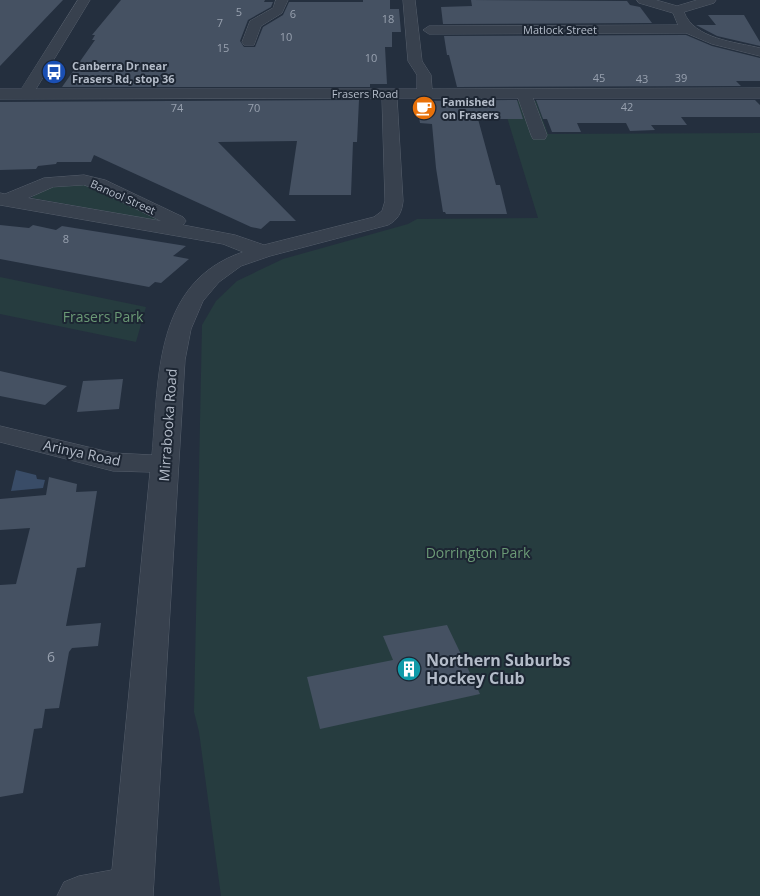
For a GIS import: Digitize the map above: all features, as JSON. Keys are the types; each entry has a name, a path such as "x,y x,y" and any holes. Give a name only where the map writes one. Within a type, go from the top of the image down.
{"street":[{"path":"26,94 84,0"},
{"path":"249,42 255,24 278,10 282,0"},
{"path":"408,0 415,61 424,75 425,94"},
{"path":"643,0 677,10 710,0"},
{"path":"677,10 680,20 690,29 711,39 760,52"},
{"name":"Matlock Street","path":"427,15 430,35 690,29"},
{"path":"424,75 432,62"},
{"name":"Frasers Road","path":"0,94 760,93"},
{"name":"Mirrabooka Road","path":"131,891 173,360 179,329 192,300 211,277 234,262 263,252 390,217 394,201 389,94"},
{"path":"524,94 539,135"},
{"name":"Banool Street","path":"4,200 50,182 74,179 87,180 207,235"},
{"name":"Banool Street","path":"4,200 242,242 263,252"},
{"name":"Arinya Road","path":"0,434 113,462 166,464"},
{"path":"79,896 131,891"}],"green space":[{"name":"Dorrington Park","path":"502,101 536,101 548,134 760,133 760,896 221,896 199,732 194,712 202,325 216,301 237,281 283,259 408,224 417,219 538,218"},
{"path":"83,184 166,222 32,198 36,193 48,187"},
{"name":"Frasers Park","path":"0,277 146,307 136,342 0,314"}],"water":[{"path":"16,470 36,475 37,479 45,480 43,488 11,491"}],"building":[{"path":"0,0 63,0 0,66"},
{"path":"121,0 265,0 264,2 273,2 271,7 248,20 240,41 244,47 255,47 263,27 283,15 289,2 390,0 390,9 399,9 401,32 392,32 392,47 385,47 387,84 370,84 370,87 62,87 95,40 92,40 95,35 92,35"},
{"path":"471,0 627,1 630,5 640,7 652,23 443,24 441,7 472,6"},
{"path":"708,15 744,15 760,42 760,46 717,36 696,25 716,25"},
{"path":"686,35 712,46 760,58 760,81 736,81 741,86 457,87 449,55 447,55 444,36"},
{"path":"359,100 357,142 353,142 351,195 289,195 297,141 218,142 296,221 270,221 261,229 251,227 94,155 91,162 57,162 56,164 38,166 36,169 0,170 0,102"},
{"path":"517,100 523,119 478,119 496,185 500,185 507,214 446,214 443,212 436,168 432,124 420,123 416,101"},
{"path":"536,100 755,100 760,105 760,117 681,117 687,125 651,125 655,130 630,131 626,123 577,123 581,132 552,132 547,119 543,119"},
{"path":"0,225 29,228 33,225 56,230 62,226 186,246 173,256 189,259 161,283 155,282 149,287 0,259"},
{"path":"0,371 67,386 45,405 0,396"},
{"path":"123,379 119,409 77,412 83,381"},
{"path":"49,477 77,484 76,492 97,491 85,567 77,568 66,626 101,623 98,646 72,648 69,652 59,708 45,709 42,728 34,729 23,793 0,797 0,585 16,584 30,528 0,530 0,499 46,495"},
{"name":"Northern Suburbs Hockey Club","path":"447,625 480,694 320,729 307,677 393,660 383,636"}],"place":[{"name":"Canberra Dr near Frasers Rd, stop 36","path":"54,72"},
{"name":"Famished on Frasers","path":"424,108"},
{"name":"Northern Suburbs Hockey Club","path":"409,669"}]}
